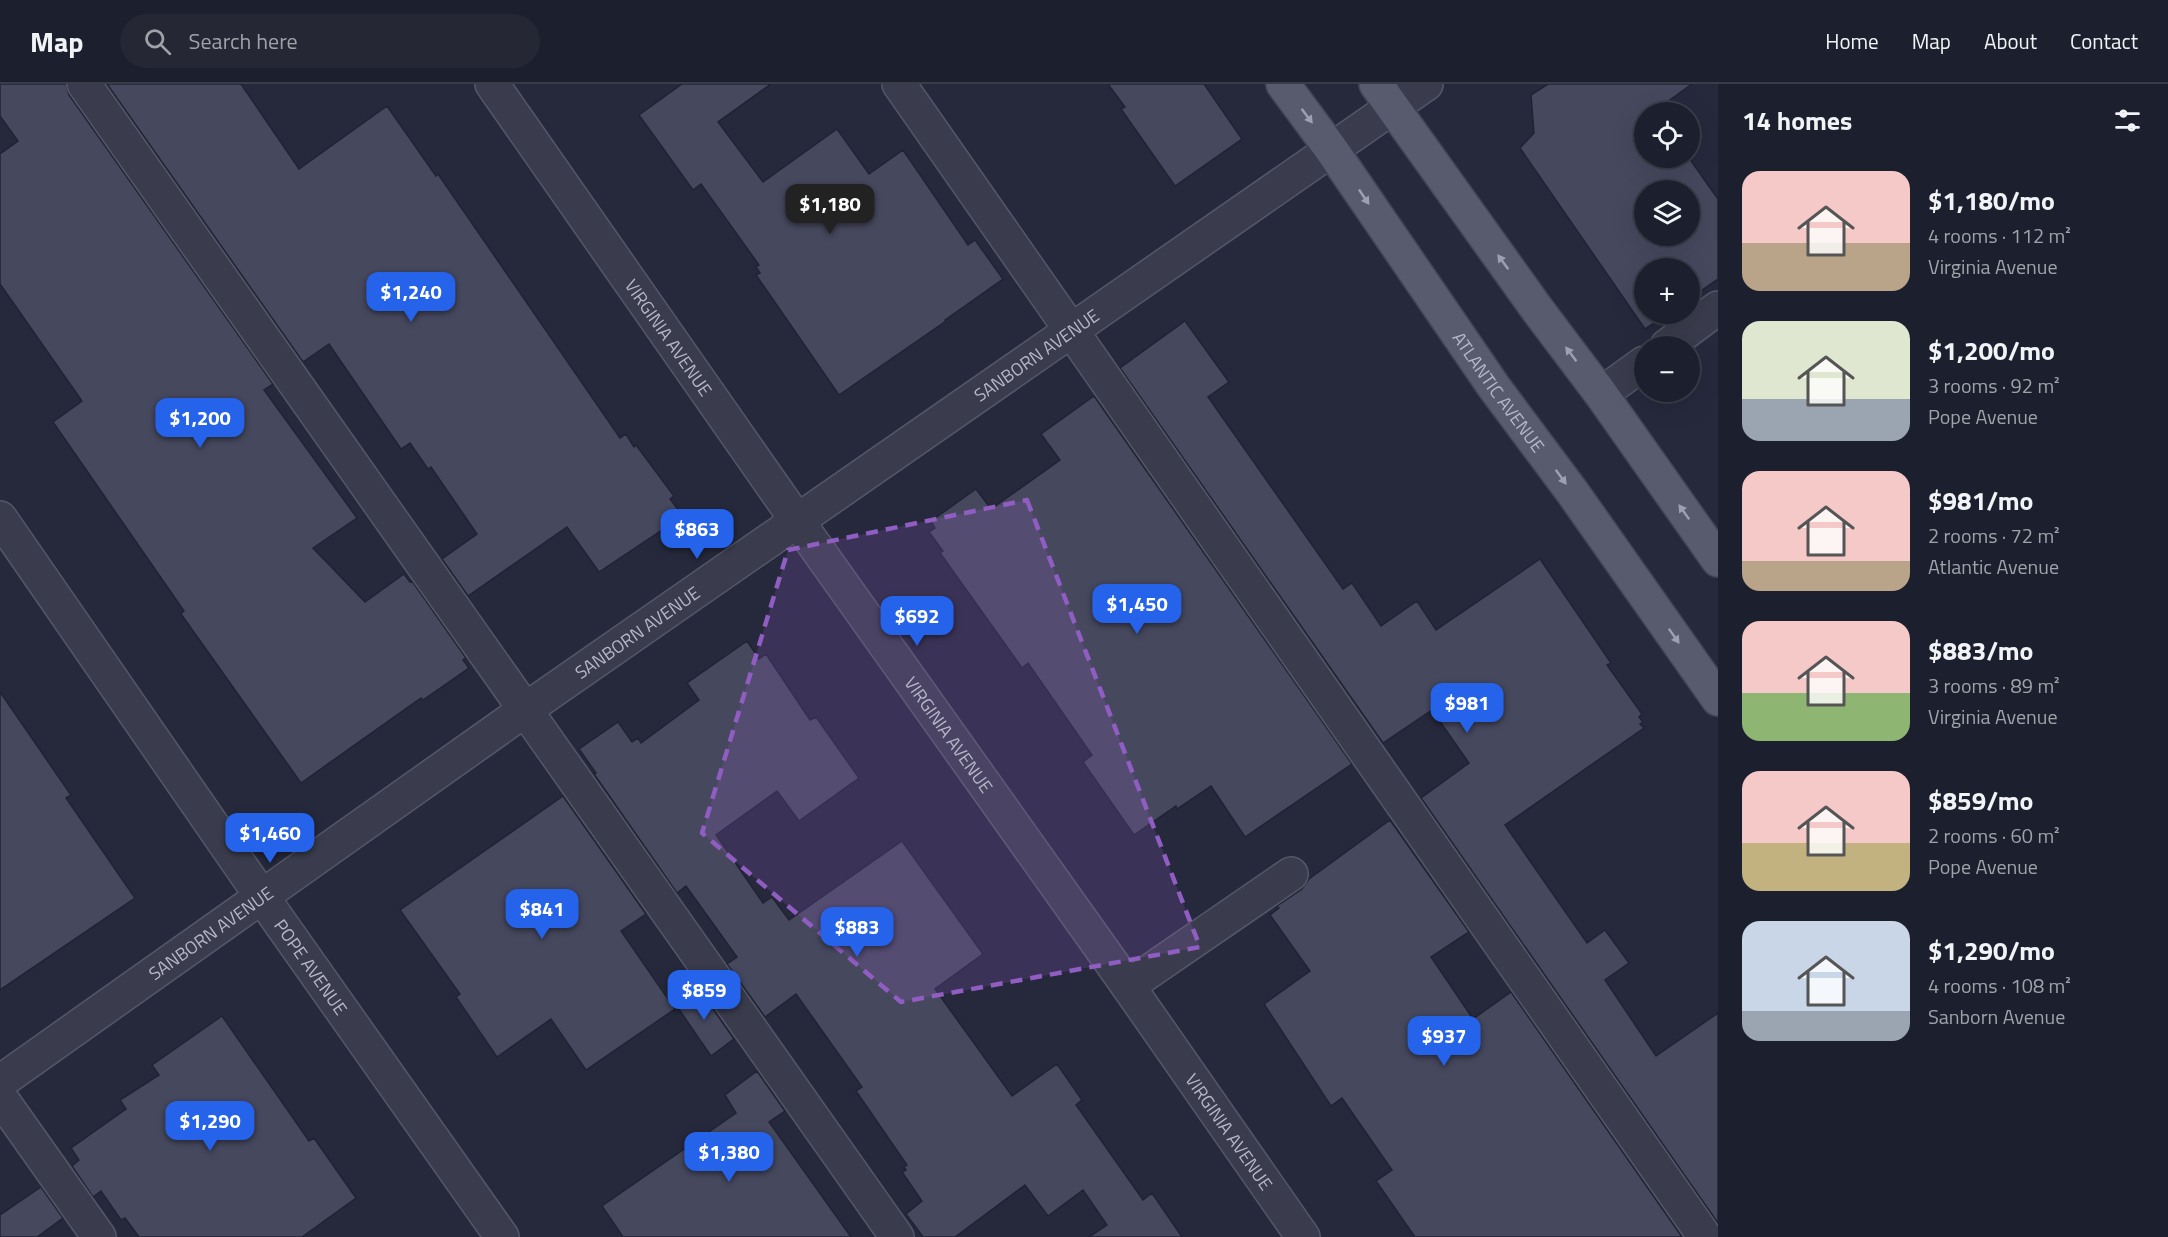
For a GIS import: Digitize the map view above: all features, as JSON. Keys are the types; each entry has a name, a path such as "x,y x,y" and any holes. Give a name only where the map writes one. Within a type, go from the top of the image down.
{"main road":[{"name":"ATLANTIC AVENUE","path":"1283,84 1331,149 1494,387 1718,699"},
{"path":"1385,96 1718,560"}],"street":[{"path":"84,84 897,1237"},
{"name":"VIRGINIA AVENUE","path":"492,84 1303,1237"},
{"path":"898,84 1705,1237"},
{"name":"SANBORN AVENUE","path":"0,1082 525,710 1331,149 1385,96 1426,84"},
{"path":"1680,336 1718,308"},
{"path":"1601,394 1634,370"},
{"name":"POPE AVENUE","path":"0,518 262,897 502,1237"},
{"path":"1128,986 1291,874"},
{"path":"0,1097 99,1237"}],"highlighted area":[{"path":"1027,500 1200,947 901,1002 702,833 788,550"}],"building":[{"path":"0,84 66,84 69,95 273,384 264,390 357,518 313,548 365,602 404,574 410,582 412,581 466,658 463,660 469,668 423,700 421,698 301,783 181,614 184,611 53,422 82,401 0,284 0,154 18,141 0,116"},
{"path":"107,84 241,84 299,169 387,106 436,176 438,174 620,438 626,434 634,447 636,445 674,496 670,499 683,516 599,572 567,527 468,596 442,559 477,534 431,467 428,469 410,443 401,449 329,344 303,362"},
{"path":"682,84 771,84 718,122 763,182 837,129 869,174 903,150 968,245 975,240 1003,279 839,395 756,275 760,273 756,267 759,265 701,184 693,190 639,115"},
{"path":"1108,84 1204,84 1242,139 1175,186 1121,109 1125,107"},
{"path":"1548,84 1692,84 1667,102 1634,102 1634,168 1696,168 1718,199 1718,279 1700,291 1700,258 1634,258 1634,313 1520,148 1534,133 1531,95"},
{"path":"1185,321 1229,382 1208,397 1343,589 1352,583 1381,626 1417,601 1436,630 1540,559 1611,663 1607,665 1642,714 1639,717 1643,722 1640,724 1644,728 1505,825 1587,943 1605,930 1629,963 1605,980 1656,1056 1718,1013 1718,1223 1421,798 1469,763 1432,710 1383,743 1120,368"},
{"path":"1642,324 1653,324 1645,329"},
{"path":"1094,396 1352,764 1245,837 1211,786 1177,809 1176,806 1134,835 1083,762 1092,755 1028,663 1022,668 940,553 943,551 929,532 935,528 931,521 976,489 991,509 1060,460 1041,434"},
{"path":"747,641 759,659 766,654 810,720 816,717 859,778 799,821 777,791 716,835 763,903 772,897 789,920 902,841 983,954 935,989 1012,1096 1057,1064 1082,1100 1076,1105 1143,1200 1152,1193 1182,1237 1089,1237 1107,1225 1083,1190 1048,1216 1025,1185 955,1237 923,1237 906,1214 922,1201 902,1172 906,1170 904,1167 907,1165 856,1091 862,1087 796,994 765,1017 727,964 737,957 686,886 677,893 579,749 618,722 632,742 638,738 641,743 699,700 687,683"},
{"path":"0,692 71,795 66,798 135,898 0,990"},
{"path":"563,796 646,914 621,931 675,1009 586,1070 551,1019 497,1057 456,997 460,994 400,910"},
{"path":"1390,820 1469,932 1431,957 1473,1019 1511,992 1682,1237 1415,1237 1376,1181 1392,1170 1342,1098 1331,1106 1264,1004 1310,971 1270,915 1279,908 1277,906 1302,889 1309,879"},
{"path":"697,986 734,1039 711,1056 674,1002"},
{"path":"222,1016 309,1141 314,1138 356,1198 302,1237 139,1237 125,1218 121,1220 101,1191 93,1197 72,1166 79,1160 71,1148 126,1109 120,1100 159,1075 152,1065"},
{"path":"757,1071 785,1111 769,1122 851,1237 623,1237 602,1206 736,1113 725,1095"},
{"path":"41,1187 63,1218 37,1237 0,1237 0,1215"}]}
